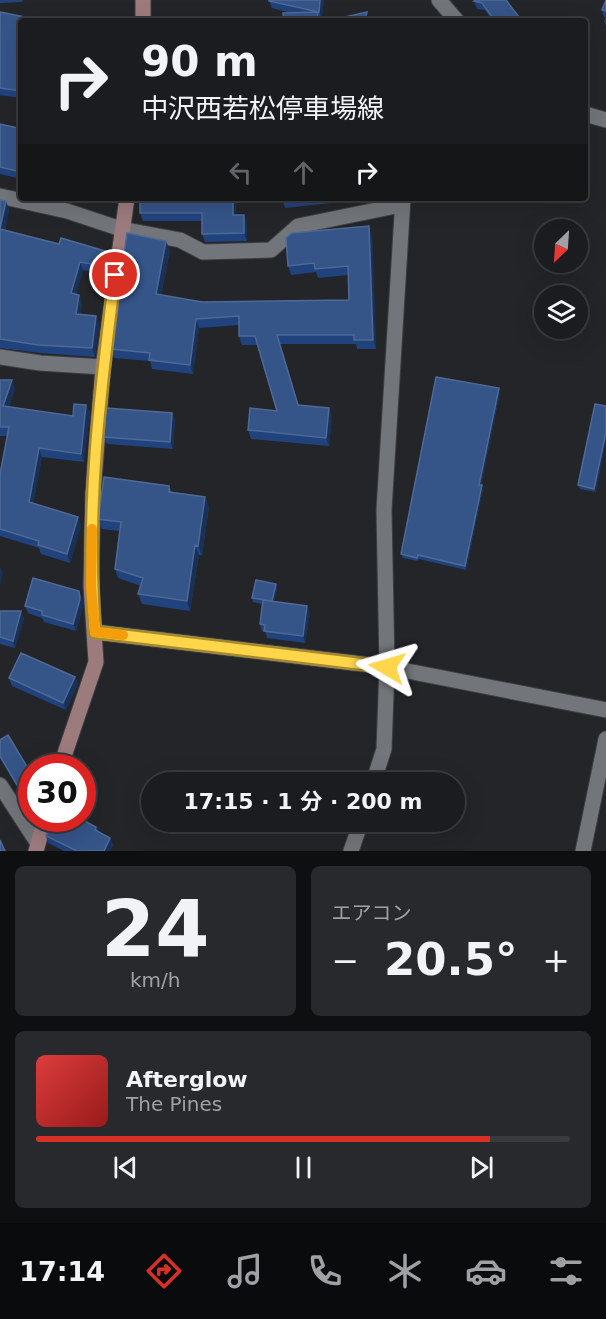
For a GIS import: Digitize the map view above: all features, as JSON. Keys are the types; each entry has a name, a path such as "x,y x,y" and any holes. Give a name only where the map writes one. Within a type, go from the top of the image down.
{"main road":[{"path":"143,0 143,18"},
{"path":"65,754 96,662 91,586 93,493 103,367 126,201"}],"street":[{"path":"439,0 452,14"},
{"path":"588,115 606,120"},
{"path":"0,196 18,200"},
{"path":"22,201 67,211 121,229 180,240 203,252 271,250 298,226 402,202 384,510 387,667 384,748 376,772"},
{"path":"0,357 40,363 103,367"},
{"path":"95,632 387,667 606,710"},
{"path":"583,851 606,739"},
{"path":"0,785 37,846"},
{"path":"351,851 358,832"}],"building":[{"path":"320,0 319,12 269,1"},
{"path":"506,0 520,18 493,18 482,3 474,1"},
{"path":"0,12 30,18 18,18 18,91 0,88"},
{"path":"318,12 317,18 284,18 283,13"},
{"path":"367,12 366,18 340,18"},
{"path":"0,124 18,128 18,171 0,167"},
{"path":"0,200 6,201 0,229"},
{"path":"140,201 233,201 233,215 244,215 244,233 202,234 202,213 140,213"},
{"path":"369,226 373,340 354,340 354,335 277,335 298,405 329,408 326,438 248,430 250,408 277,411 255,336 239,336 239,316 196,319 190,365 149,360 150,353 111,349 127,233 166,241 156,294 202,302 349,300 348,266 315,269 314,263 288,266 286,238 292,233"},
{"path":"0,229 59,244 61,238 105,251 103,266 80,262 71,293 79,295 76,314 96,316 92,348 38,345 0,339"},
{"path":"436,377 499,388 465,566 418,555 417,558 401,554"},
{"path":"0,380 12,380 3,406 73,416 74,404 86,405 81,454 39,448 29,502 78,517 67,554 38,545 39,541 0,529 0,474 9,427 0,427"},
{"path":"595,404 606,406 606,432 594,489 578,485"},
{"path":"106,408 172,413 170,442 104,437"},
{"path":"104,477 169,486 169,492 205,497 187,601 138,594 143,578 115,569 121,522 98,519"},
{"path":"33,578 79,591 80,599 73,624 42,615 42,611 25,606"},
{"path":"256,580 276,584 272,601 252,598"},
{"path":"263,600 307,606 303,636 264,631 265,625 260,624"},
{"path":"0,611 21,611 13,641 0,637"},
{"path":"21,653 75,677 63,703 9,678"},
{"path":"8,735 19,754 18,787 0,756 0,740"},
{"path":"96,831 110,838 104,851 77,851 46,836 48,832"},
{"path":"0,840 5,851 0,851"}],"slow traffic":[{"path":"92,529 91,586 95,632 123,635"}],"route":[{"path":"115,275 103,367 93,493 91,586 95,632 387,667"}]}
